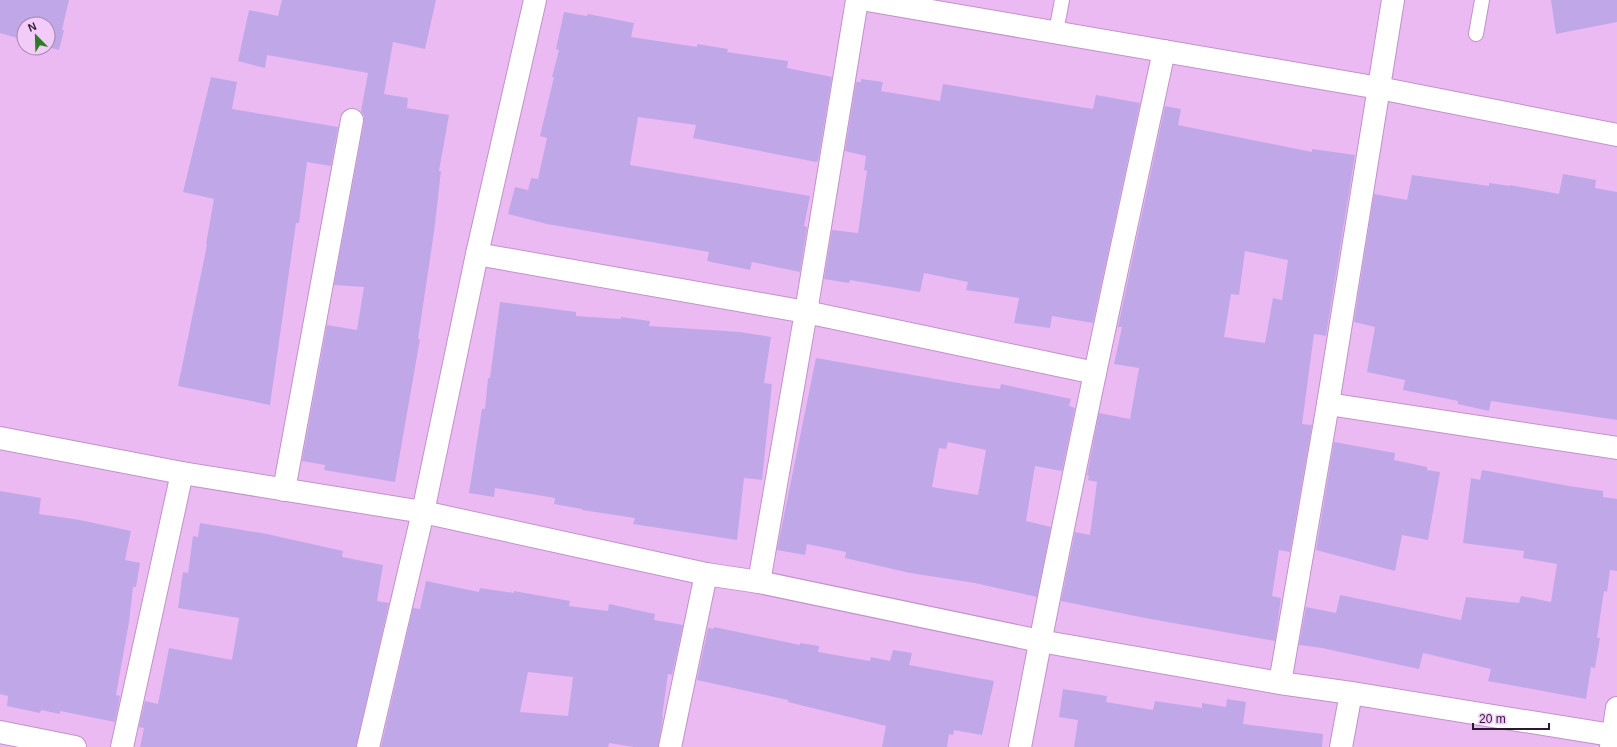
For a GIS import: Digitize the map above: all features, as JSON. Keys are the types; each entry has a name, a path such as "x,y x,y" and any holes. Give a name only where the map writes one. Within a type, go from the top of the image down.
{"street":[{"path":"368,747 423,512 477,254 535,0"},
{"path":"759,582 806,312 857,0"},
{"path":"867,0 1379,88 1617,136"},
{"path":"1280,683 1328,404 1393,0"},
{"path":"1020,747 1094,372 1164,51"},
{"path":"284,490 352,120"},
{"path":"477,254 806,312 1094,372"},
{"path":"1328,404 1617,448"},
{"path":"0,438 182,473 423,512 706,574 759,582 1040,641 1613,739 1617,708"},
{"path":"122,747 182,473"},
{"path":"670,747 706,574"},
{"path":"1341,747 1351,693"},
{"path":"0,732 75,747"}],"lane":[{"path":"1056,32 1062,0"},
{"path":"1476,34 1482,0"}],"building":[{"path":"0,0 69,0 59,50 56,49 56,16 16,16 16,38 0,33"},
{"path":"282,0 436,0 425,49 393,42 384,94 408,98 407,108 449,115 439,171 441,171 434,232 418,339 420,339 395,482 324,470 325,465 302,461 327,325 357,330 364,287 334,285 364,122 364,116 361,111 368,73 267,55 265,68 238,61 249,10 278,16"},
{"path":"1551,0 1617,0 1617,22 1556,34"},
{"path":"564,12 587,16 588,14 634,23 631,37 697,47 697,44 728,49 727,52 788,61 787,68 832,77 818,161 816,162 693,138 696,125 638,117 630,165 810,196 804,226 807,227 800,272 752,262 750,270 707,261 709,252 547,224 508,214 515,187 528,190 531,178 538,179 547,138 540,136 554,77 552,77 559,50 556,49"},
{"path":"211,77 237,82 232,109 338,127 331,166 307,162 299,223 296,223 270,405 178,386 207,245 214,199 183,192"},
{"path":"861,79 883,82 881,91 940,101 943,84 1093,109 1096,95 1140,103 1093,323 1052,316 1050,328 1014,323 1019,298 966,290 968,282 924,273 920,292 850,280 849,283 824,279 832,230 858,233 867,171 864,170 866,156 845,151 856,82 861,82"},
{"path":"1165,106 1181,109 1178,125 1312,152 1312,149 1355,155 1326,336 1314,334 1302,424 1312,425 1290,552 1279,550 1272,596 1281,598 1275,641 1145,618 1061,601 1075,532 1090,535 1097,482 1088,480 1089,476 1087,475 1099,413 1130,419 1139,368 1114,364 1122,327 1118,327","holes":["1245,251 1288,260 1282,300 1273,298 1265,343 1224,337 1231,294 1239,295"]},
{"path":"1563,174 1596,180 1595,188 1617,192 1617,420 1491,401 1489,411 1458,404 1458,401 1403,390 1405,380 1367,372 1375,327 1354,322 1374,194 1407,200 1412,175 1489,186 1489,183 1510,185 1559,194"},
{"path":"500,302 576,312 576,316 621,319 621,317 650,321 649,326 740,332 771,337 764,383 772,384 762,480 744,478 737,540 633,524 635,518 554,504 555,498 495,488 494,497 469,493 482,409 485,409 488,378 490,378"},
{"path":"816,358 970,385 1000,389 1001,384 1071,399 1069,406 1075,408 1062,471 1035,466 1026,521 1051,527 1037,597 975,583 910,573 845,558 846,552 807,544 805,555 777,550","holes":["948,442 986,450 978,495 932,487 939,448 946,449"]},
{"path":"1334,442 1395,453 1394,460 1427,467 1427,470 1440,472 1428,540 1402,535 1395,571 1316,550"},
{"path":"1482,470 1603,491 1603,497 1617,499 1617,571 1610,570 1607,592 1604,591 1597,638 1600,638 1595,668 1591,667 1586,699 1488,681 1491,669 1423,653 1419,669 1322,648 1299,645 1306,607 1336,613 1340,595 1461,620 1466,597 1519,603 1521,596 1551,602 1557,564 1523,558 1524,551 1463,543 1471,478 1480,480"},
{"path":"0,491 41,498 39,514 80,520 131,531 125,560 140,563 136,587 133,587 129,622 116,695 120,696 115,722 60,711 60,714 41,710 40,713 7,706 8,696 0,694"},
{"path":"200,523 267,534 343,551 342,557 383,565 377,601 389,603 356,747 140,747 144,728 139,727 145,701 158,704 169,648 232,660 239,618 178,608 183,572 188,573 193,536 198,537"},
{"path":"426,581 479,592 480,588 514,593 514,591 570,601 569,606 608,611 609,604 655,614 654,620 683,625 672,675 668,674 658,747 634,747 609,743 608,747 381,747 413,608 420,609","holes":["528,672 573,677 568,716 520,712"]},
{"path":"714,627 800,645 800,643 819,646 818,652 870,661 871,657 890,661 893,650 912,653 909,665 994,681 982,735 954,730 953,735 949,734 947,747 882,747 886,726 788,702 788,700 697,680 708,628 714,629"},
{"path":"1063,689 1107,696 1106,702 1153,710 1155,701 1202,708 1202,703 1226,707 1227,699 1246,702 1243,724 1323,734 1322,747 1074,747 1078,720 1059,717"}]}
